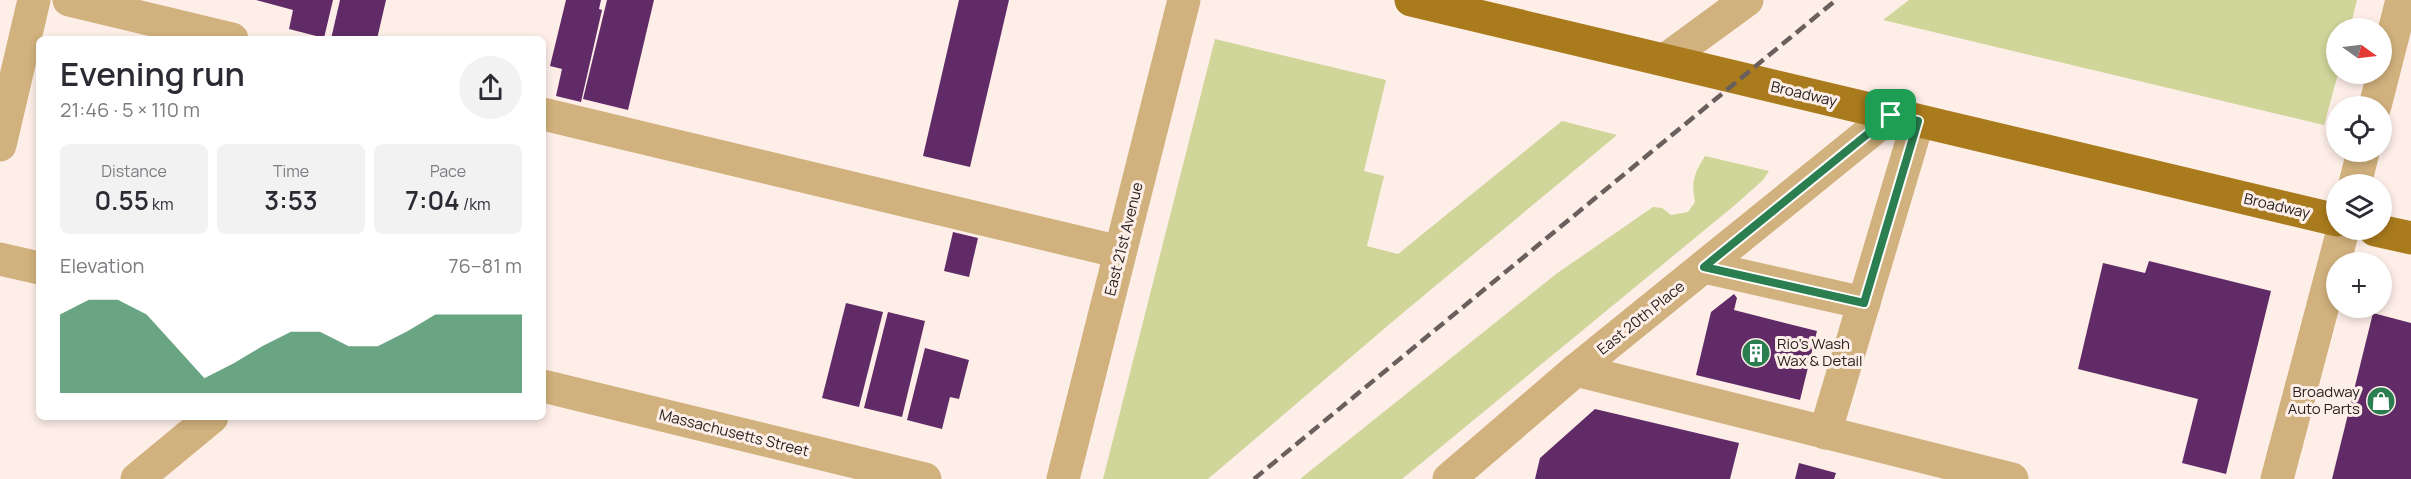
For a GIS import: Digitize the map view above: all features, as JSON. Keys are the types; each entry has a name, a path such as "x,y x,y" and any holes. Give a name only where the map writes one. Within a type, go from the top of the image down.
{"main road":[{"name":"Broadway","path":"1411,0 2326,217"},
{"path":"2392,234 2411,238"}],"street":[{"path":"0,145 34,0"},
{"path":"69,0 219,36"},
{"name":"East 21st Avenue","path":"1063,479 1184,0"},
{"path":"1665,60 1747,0"},
{"path":"2378,96 2402,0"},
{"path":"546,115 1120,252"},
{"path":"1825,433 1864,303 1905,118"},
{"name":"East 20th Place","path":"1449,479 1576,370 1704,267 1905,118"},
{"path":"2277,479 2340,240"},
{"path":"0,259 36,267"},
{"path":"1704,267 1864,303"},
{"path":"1576,370 2012,479"},
{"name":"Massachusetts Street","path":"546,387 926,479"},
{"path":"137,479 208,420"}],"green space":[{"path":"1909,0 2357,0 2352,18 2326,18 2326,84 2335,84 2332,96 2326,96 2324,125 1883,20"},
{"path":"1215,39 1386,80 1364,171 1384,176 1367,246 1398,254 1562,121 1617,135 1208,479 1103,479"},
{"path":"1705,156 1769,171 1763,180 1735,205 1402,479 1300,479 1556,274 1653,207 1662,208 1671,215 1688,212 1695,202 1694,178"}],"building":[{"path":"256,0 333,0 324,36 289,29 293,10"},
{"path":"340,0 386,0 378,36 332,36"},
{"path":"566,0 601,0 599,9 602,10 581,102 556,96 562,69 550,66"},
{"path":"607,0 654,0 628,110 583,99"},
{"path":"959,0 1009,0 970,167 923,156"},
{"path":"953,232 978,238 969,277 944,271"},
{"path":"2149,261 2271,291 2226,474 2182,463 2198,399 2078,369 2103,263 2145,273"},
{"name":"Rio's Wash Wax & Detail","path":"1734,294 1737,298 1734,310 1817,331 1800,400 1696,375 1711,312"},
{"path":"846,303 883,312 859,407 822,398"},
{"path":"888,312 925,321 902,417 864,408"},
{"name":"Broadway Auto Parts","path":"2372,318 2392,318 2411,323 2411,479 2332,479"},
{"path":"925,348 969,360 959,399 950,397 942,429 907,420"},
{"path":"1595,409 1739,443 1730,479 1535,479 1540,458"},
{"path":"1799,463 1836,473 1834,479 1795,479"}],"railway":[{"path":"1254,479 1836,0"}],"place":[{"name":"Rio's Wash Wax & Detail","path":"1756,353"},
{"name":"Broadway Auto Parts","path":"2381,401"}],"route":[{"path":"1891,115 1918,121 1864,303 1704,267 1754,226 1891,115"}]}
